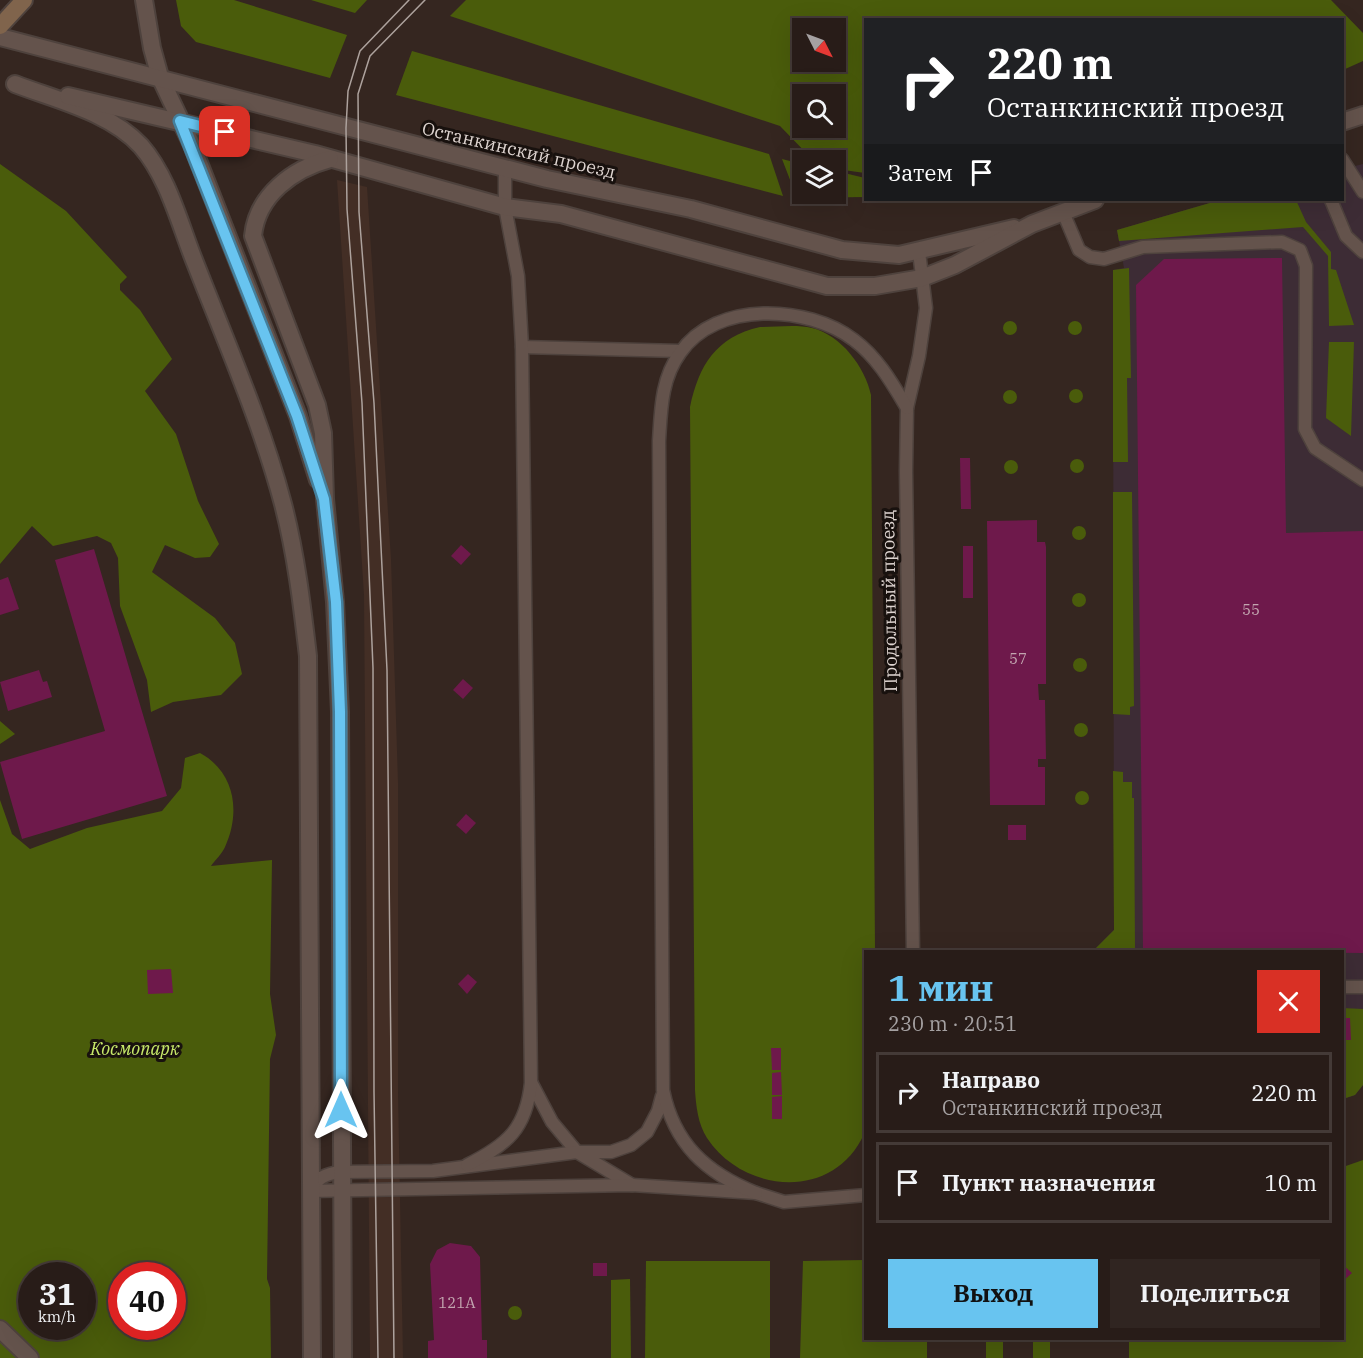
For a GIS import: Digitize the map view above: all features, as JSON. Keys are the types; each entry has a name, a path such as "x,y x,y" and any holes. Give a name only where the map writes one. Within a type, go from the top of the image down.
{"main road":[{"path":"0,26 24,0"}],"street":[{"path":"144,0 152,48 160,77 180,121 297,416 324,499"},
{"name":"Останкинский проезд","path":"0,37 505,168 691,209 842,250 899,255 1032,224"},
{"path":"8,82 180,121 505,207 561,214 826,286 875,286 922,278 955,265 1032,224 1092,201"},
{"path":"8,82 111,122 126,132 149,157 164,184 200,275 283,502 302,602 309,667 312,1358"},
{"path":"1344,121 1363,116"},
{"path":"330,159 301,170 268,197 254,224 253,236 317,405 323,433 324,499 336,602 340,712 340,1172 343,1358"},
{"path":"0,1329 30,1358"}],"lane":[{"path":"1344,162 1363,192"},
{"path":"467,1165 496,1150 517,1130 529,1106 531,1083 522,347 518,276 505,207 505,168"},
{"path":"1331,201 1346,236 1363,252"},
{"path":"1063,212 1079,250 1090,257 1104,259 1143,248 1178,246 1282,243 1300,250 1306,266 1305,429 1315,448 1363,480"},
{"name":"Продольный проезд","path":"913,950 906,547 907,408 920,356 926,308 919,252"},
{"path":"756,1193 632,1185 310,1191 315,1181 326,1174 433,1171 578,1152 610,1152 631,1145 647,1132 658,1111 663,1089 659,441 662,398 669,372 681,351 710,327 744,316 761,314 812,318 842,331 867,351 884,369 907,408"},
{"path":"522,347 681,351"},
{"path":"1344,987 1363,987"},
{"path":"531,1083 552,1122 578,1152 632,1185"},
{"path":"663,1089 672,1119 682,1138 700,1162 726,1181 784,1202 864,1195"}],"shaded area":[{"path":"1363,164 1363,1085 1355,1095 1344,1099 1344,950 1094,950 1114,930 1113,270 1124,268 1117,230 1217,201 1344,201 1344,169"},
{"path":"337,180 367,187 391,559 398,783 398,1092 403,1358 370,1358 364,595"}],"green space":[{"path":"176,0 234,0 347,35 330,78 196,42 181,26"},
{"path":"311,0 367,0 355,13"},
{"path":"466,0 1331,0 1363,33 1363,61 1344,70 1344,18 864,18 864,173 846,170 846,150 803,150 780,126 450,16"},
{"path":"412,51 769,154 783,196 396,95"},
{"path":"782,159 792,162 792,185"},
{"path":"0,164 66,211 127,277 120,284 120,290 140,310 172,359 145,391 176,434 198,501 219,544 210,557 195,558 165,545 152,572 215,618 235,643 242,674 221,695 173,702 151,712 147,680 120,606 118,558 111,543 97,536 53,546 32,526 0,564"},
{"path":"846,173 864,178 864,197 846,197"},
{"path":"1217,201 1296,201 1306,222 1331,252 1331,269 1336,270 1354,325 1329,326 1328,256 1303,227 1119,241 1117,230"},
{"path":"1129,268 1131,378 1127,378 1128,462 1113,462 1113,270"},
{"path":"1010,321 1015,323 1017,328 1015,333 1010,335 1005,333 1003,328 1005,323"},
{"path":"1075,321 1080,323 1082,328 1080,333 1075,335 1070,333 1068,328 1070,323"},
{"path":"793,326 812,328 833,337 857,363 871,395 875,950 864,950 864,1134 850,1156 832,1171 811,1179 788,1182 765,1179 743,1170 723,1157 701,1127 695,1090 690,407 699,378 712,355 732,338 760,327"},
{"path":"1329,342 1354,342 1351,436 1326,418"},
{"path":"1076,389 1081,391 1083,396 1081,401 1076,403 1071,401 1069,396 1071,391"},
{"path":"1010,390 1015,392 1017,397 1015,402 1010,404 1005,402 1003,397 1005,392"},
{"path":"1077,459 1082,461 1084,466 1082,471 1077,473 1072,471 1070,466 1072,461"},
{"path":"1011,460 1016,462 1018,467 1016,472 1011,474 1006,472 1004,467 1006,462"},
{"path":"1113,492 1132,492 1134,706 1130,707 1130,715 1113,714"},
{"path":"1079,526 1084,528 1086,533 1084,538 1079,540 1074,538 1072,533 1074,528"},
{"path":"1079,593 1084,595 1086,600 1084,605 1079,607 1074,605 1072,600 1074,595"},
{"path":"1080,658 1085,660 1087,665 1085,670 1080,672 1075,670 1073,665 1075,660"},
{"path":"0,721 15,734 0,744"},
{"path":"1081,723 1086,725 1088,730 1086,735 1081,737 1076,735 1074,730 1076,725"},
{"name":"Космопарк","path":"200,753 212,761 228,782 232,794 233,820 224,850 211,866 272,860 270,994 276,1035 270,1059 267,1279 270,1288 271,1358 0,1358 0,800 12,834 30,849 87,828 162,811 181,788 185,758"},
{"path":"1113,771 1123,772 1123,782 1132,782 1132,798 1134,798 1135,950 1094,950 1114,930"},
{"path":"1082,791 1087,793 1089,798 1087,803 1082,805 1077,803 1075,798 1077,793"},
{"path":"1344,1008 1363,1009 1363,1085 1355,1095 1344,1099"},
{"path":"1363,1160 1363,1358 1129,1358 1129,1340 1344,1340 1344,1167"},
{"path":"864,1260 864,1340 927,1340 927,1358 800,1358 803,1261"},
{"path":"646,1261 770,1261 770,1358 645,1358"},
{"path":"630,1279 631,1358 611,1358 611,1280"},
{"path":"515,1306 520,1308 522,1313 520,1318 515,1320 510,1318 508,1313 510,1308"},
{"path":"986,1340 1003,1340 1003,1358 986,1358"},
{"path":"1033,1340 1050,1340 1050,1358 1033,1358"}],"building":[{"path":"1282,258 1286,533 1363,531 1363,953 1344,953 1344,950 1143,950 1136,285 1164,259"},
{"path":"960,458 970,458 971,509 961,509"},
{"path":"1037,520 1037,542 1045,542 1046,547 1046,684 1038,684 1039,700 1045,700 1046,759 1038,759 1038,767 1045,767 1045,805 990,805 987,521"},
{"path":"461,545 471,554 461,565 451,556"},
{"path":"963,546 973,546 973,598 963,598"},
{"path":"94,549 167,796 22,839 0,762 105,731 55,560"},
{"path":"8,577 19,609 0,615 0,580"},
{"path":"39,670 43,682 47,681 52,697 8,711 0,682"},
{"path":"463,679 473,688 463,699 453,690"},
{"path":"466,814 476,823 466,834 456,825"},
{"path":"1008,825 1026,825 1026,840 1008,840"},
{"path":"171,969 173,993 148,994 147,970"},
{"path":"468,974 477,982 467,994 458,984"},
{"path":"1344,1018 1350,1018 1351,1040 1344,1040"},
{"path":"771,1048 781,1048 781,1070 772,1070"},
{"path":"781,1072 782,1095 772,1095 772,1073"},
{"path":"782,1096 782,1119 772,1119 772,1097"},
{"path":"450,1243 471,1246 480,1257 482,1340 487,1340 487,1358 428,1358 428,1341 434,1340 430,1264 437,1250"},
{"path":"593,1263 607,1263 607,1276 593,1276"},
{"path":"1344,1266 1352,1273 1344,1280"}],"tram line":[{"path":"378,1358 374,1092 373,668 362,403 347,209 346,128 348,91 360,51 409,0"},
{"path":"394,1358 387,670 374,403 359,212 358,94 370,56 425,0"}],"route":[{"path":"225,132 180,121 231,244 297,416 324,499 330,542 336,602 340,712 341,1110"}]}
